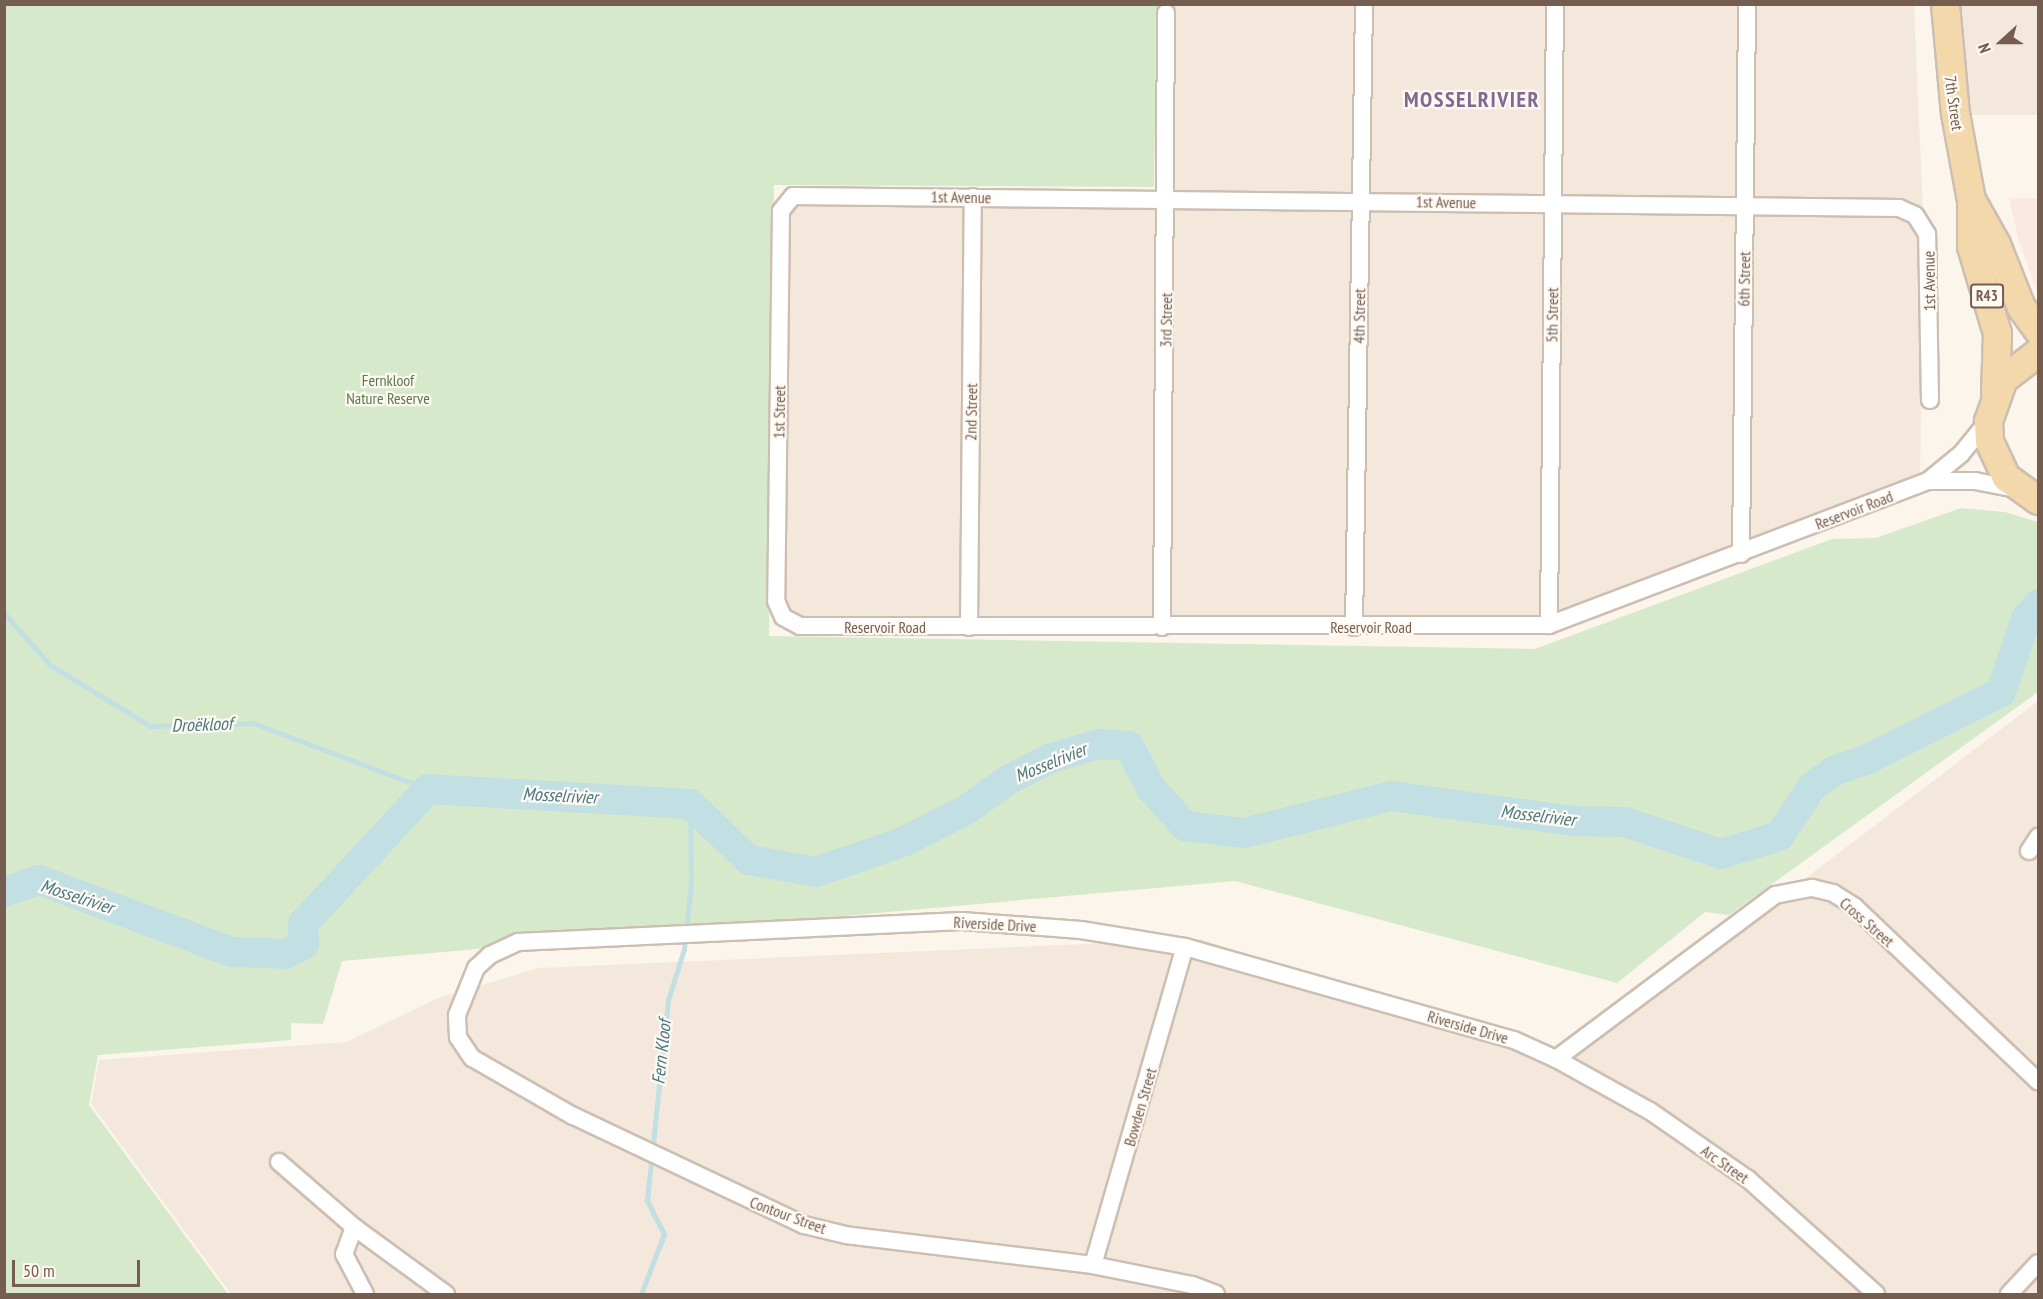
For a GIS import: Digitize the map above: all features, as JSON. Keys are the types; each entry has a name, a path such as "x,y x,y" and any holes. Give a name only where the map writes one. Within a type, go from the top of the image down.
{"main road":[{"name":"7th Street","path":"1946,4 1955,113 1971,200 1971,246 1997,333 1995,393"},
{"name":"7th Street","path":"1971,200 1996,244 2021,307 2038,330"},
{"name":"R43","path":"2029,495 1995,460 1988,421 1995,393 2014,367 2038,352"}],"street":[{"name":"4th Street","path":"1354,627 1364,4"},
{"name":"5th Street","path":"1549,625 1555,4"},
{"name":"6th Street","path":"1741,554 1747,4"},
{"name":"3rd Street","path":"1162,627 1167,199 1166,13"},
{"name":"1st Avenue","path":"787,199 973,197 1899,208 1916,215 1928,240 1930,400"},
{"name":"2nd Street","path":"969,627 973,197"},
{"name":"1st Street","path":"787,199 781,211 776,601 789,622"},
{"name":"Reservoir Road","path":"789,622 800,627 1549,625 1741,554 1928,481 1961,454 1988,421"},
{"name":"Reservoir Road","path":"1928,481 1975,481 2029,495"},
{"path":"2029,851 2038,837"},
{"name":"Cross Street","path":"1556,1059 1775,896 1812,888 1833,893 1855,907 2038,1081"},
{"name":"Riverside Drive","path":"457,1015 476,968 504,946 674,935 1008,922 1185,947 1514,1040 1556,1059"},
{"name":"Bowden Street","path":"1093,1265 1185,947"},
{"name":"Contour Street","path":"457,1015 458,1037 472,1058 662,1160 804,1225 846,1235 1093,1265 1192,1285 1216,1294"},
{"name":"Arc Street","path":"1556,1059 1650,1111 1748,1179 1876,1294"},
{"path":"279,1162 354,1227 446,1294"},
{"path":"354,1227 344,1254 365,1294"},
{"path":"2009,1294 2038,1263"}],"shaded area":[{"path":"1167,5 1914,5 1931,400 1921,402 1920,484 1563,621 800,626 784,616 786,203 1168,200"},
{"path":"1947,5 2038,5 2038,115 1956,115"},
{"path":"2009,198 2038,198 2038,295 2018,238"},
{"path":"2038,701 2038,1294 231,1294 91,1104 99,1060 347,1042 438,998 539,968 1200,939 1570,1058"}],"green space":[{"name":"Fernkloof Nature Reserve","path":"4,5 1157,5 1154,187 774,185 769,636 1535,649 1832,539 1876,538 1961,508 2005,512 2038,522 2038,692 1729,915 1705,912 1617,983 1235,881 342,961 323,1024 291,1023 291,1040 98,1055 89,1105 228,1294 5,1294"}],"waterway":[{"name":"Mosselrivier","path":"4,892 39,880 232,952 286,954 304,944 303,924 428,789 690,804 749,860 816,872 905,841 966,810 1008,780 1051,758 1100,744 1129,746 1151,788 1185,826 1244,833 1391,796 1574,821 1625,822 1721,854 1779,836 1812,787 1834,771 1866,760 2001,692 2026,619 2038,604"},
{"name":"Droëkloof","path":"4,613 50,665 150,726 253,723 428,789"},
{"name":"Fern Kloof","path":"641,1294 664,1234 647,1200 668,1000 684,949 691,882 690,804"}],"district":[{"name":"MOSSELRIVIER","path":"1472,100"}]}
